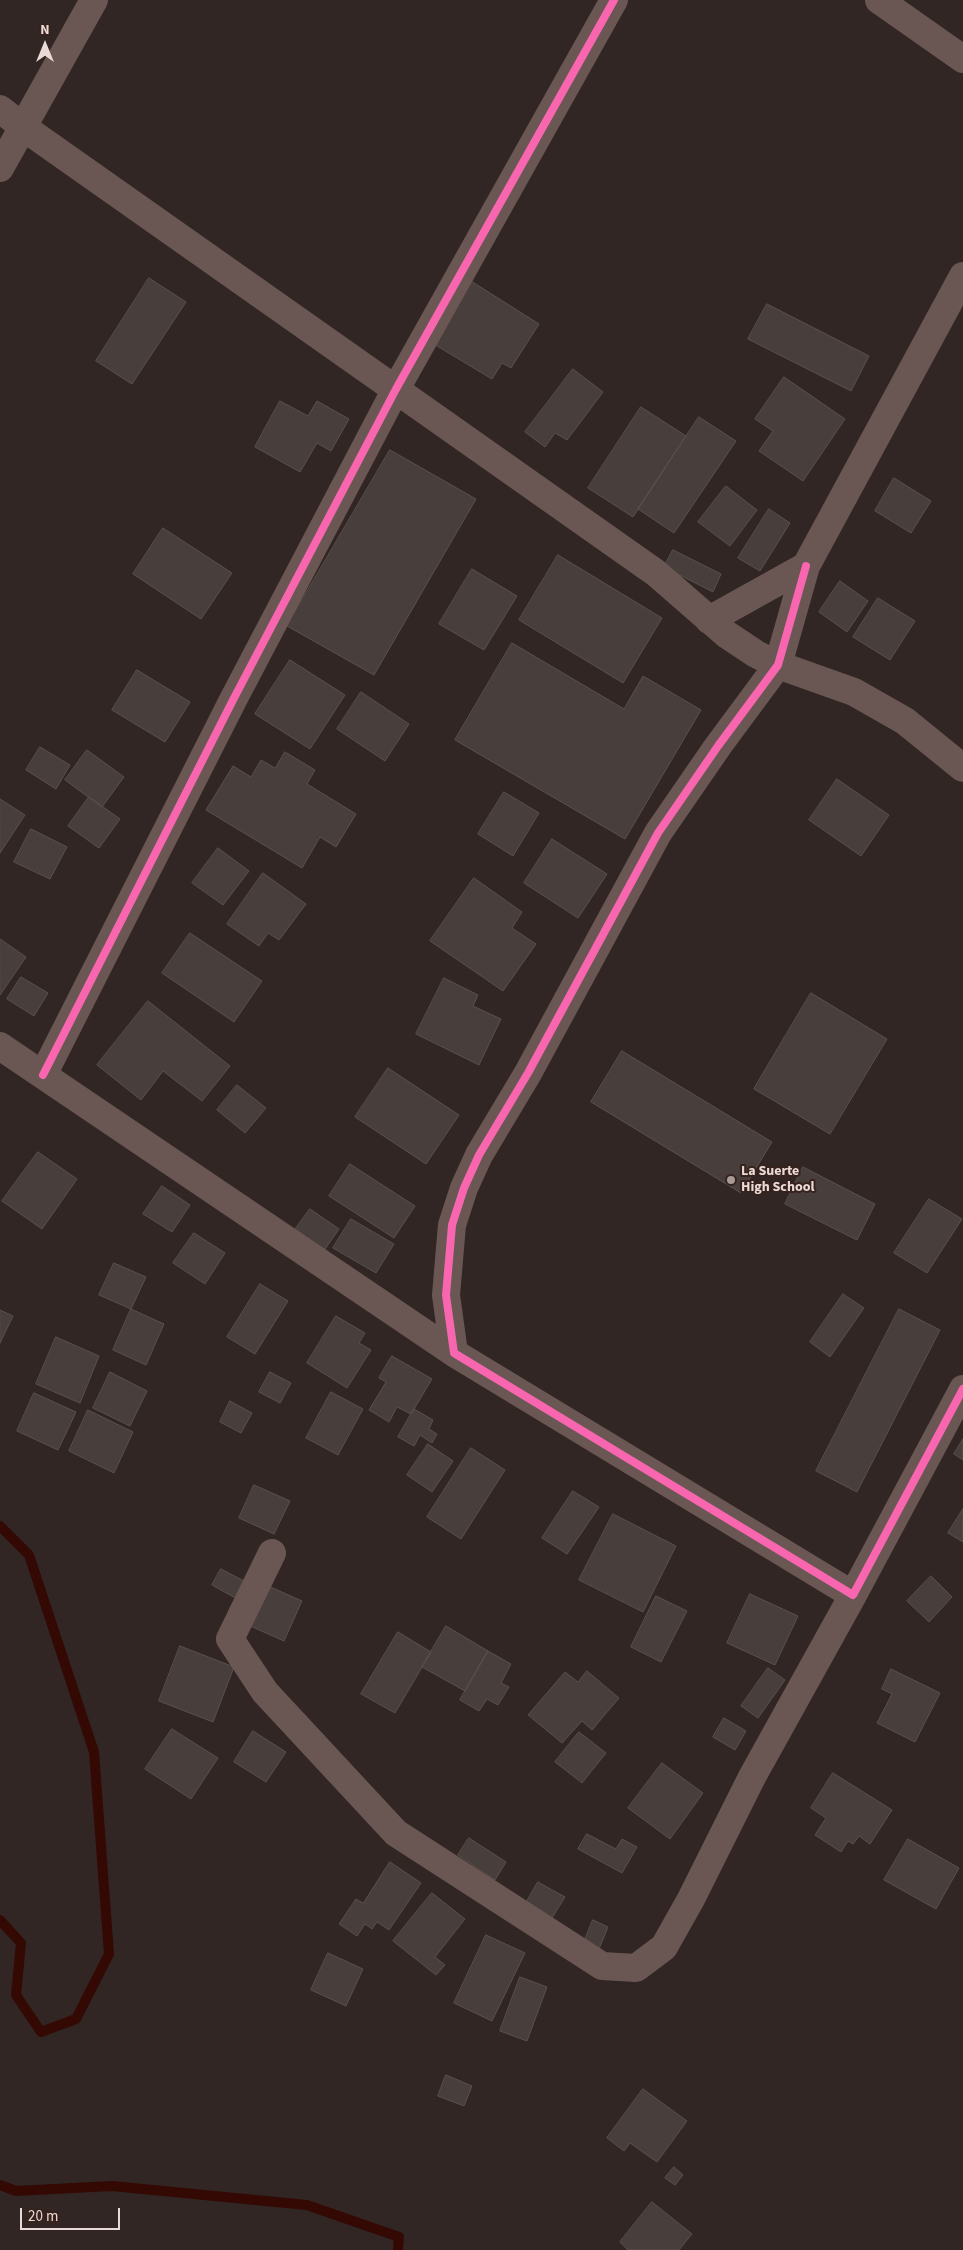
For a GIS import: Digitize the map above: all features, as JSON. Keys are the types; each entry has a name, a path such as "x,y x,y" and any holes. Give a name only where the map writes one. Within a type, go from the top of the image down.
{"street":[{"path":"0,168 94,0"},
{"path":"43,1075 232,700 396,389 614,0"},
{"path":"879,0 963,59"},
{"path":"0,109 22,127 396,389 480,451 656,573 741,644 778,665 854,692 904,721 963,768"},
{"path":"454,1353 446,1295 452,1225 464,1188 479,1156 528,1073 658,833 718,746 778,665 806,566 963,276"},
{"path":"710,620 806,566"},
{"path":"0,1046 454,1353 853,1595"},
{"path":"272,1553 230,1640 264,1692 396,1833 602,1966 636,1968 664,1947 691,1899 752,1777 853,1595 963,1389"}],"building":[{"path":"149,278 186,302 132,384 96,361"},
{"path":"471,281 539,324 511,368 502,363 492,379 432,343"},
{"path":"767,304 869,356 851,391 748,339"},
{"path":"573,369 603,392 567,440 555,433 545,447 525,432"},
{"path":"784,377 845,419 803,481 759,451 773,431 755,419"},
{"path":"280,401 308,416 317,401 349,419 331,451 317,443 300,472 255,447"},
{"path":"641,407 686,436 633,517 588,488"},
{"path":"699,417 736,441 674,533 638,509"},
{"path":"390,450 476,499 374,675 287,626"},
{"path":"894,478 931,501 911,533 875,511"},
{"path":"726,486 757,510 730,546 698,522"},
{"path":"769,509 790,523 760,571 738,558"},
{"path":"163,528 232,573 201,619 133,574"},
{"path":"673,550 721,574 713,592 664,567"},
{"path":"558,555 662,618 623,683 519,620"},
{"path":"472,569 517,596 484,650 439,624"},
{"path":"840,581 868,601 847,632 819,612"},
{"path":"878,598 915,621 890,660 853,637"},
{"path":"512,643 624,709 643,676 701,710 625,839 455,740"},
{"path":"290,660 345,695 310,749 255,714"},
{"path":"137,670 190,702 165,742 112,710"},
{"path":"361,692 409,724 385,761 337,729"},
{"path":"40,747 70,765 56,789 26,770"},
{"path":"87,750 124,777 102,807 65,780"},
{"path":"285,752 315,770 307,784 356,814 336,847 320,837 302,868 206,810 233,766 251,777 261,760 275,768"},
{"path":"837,779 889,815 861,856 809,820"},
{"path":"504,792 539,813 513,856 478,834"},
{"path":"89,797 120,819 99,848 68,826"},
{"path":"0,799 25,815 0,853"},
{"path":"31,829 67,847 50,879 14,862"},
{"path":"552,839 607,874 578,918 524,883"},
{"path":"218,848 249,871 223,905 192,883"},
{"path":"263,873 306,904 279,940 268,933 259,946 227,924"},
{"path":"474,878 522,912 512,928 536,944 503,991 430,941"},
{"path":"190,933 262,981 234,1022 162,973"},
{"path":"0,939 26,957 0,995"},
{"path":"21,977 48,993 34,1016 7,999"},
{"path":"444,978 478,995 473,1006 501,1019 479,1065 416,1034"},
{"path":"811,993 887,1039 830,1134 754,1089"},
{"path":"148,1001 230,1066 202,1101 163,1071 141,1100 97,1065"},
{"path":"622,1051 772,1142 741,1193 591,1102"},
{"path":"388,1068 459,1115 426,1164 355,1117"},
{"path":"237,1085 266,1108 245,1133 217,1110"},
{"path":"38,1152 77,1179 42,1229 2,1201"},
{"path":"350,1164 415,1206 394,1238 329,1196"},
{"path":"803,1167 875,1204 857,1240 785,1204"},
{"path":"162,1186 190,1205 172,1232 143,1214"},
{"path":"929,1199 962,1219 927,1273 894,1253"},
{"path":"310,1209 339,1229 323,1252 294,1231"},
{"path":"351,1219 394,1244 376,1273 333,1248"},
{"path":"194,1233 225,1253 205,1284 173,1263"},
{"path":"114,1263 146,1277 131,1309 99,1295"},
{"path":"260,1284 288,1301 255,1354 227,1337"},
{"path":"843,1294 864,1308 830,1357 810,1342"},
{"path":"131,1309 164,1324 146,1365 113,1350"},
{"path":"899,1309 940,1330 857,1492 816,1471"},
{"path":"0,1310 13,1316 0,1343"},
{"path":"336,1316 365,1333 359,1343 371,1350 347,1388 307,1363"},
{"path":"56,1337 99,1356 80,1403 36,1384"},
{"path":"392,1356 432,1379 411,1414 397,1407 389,1422 369,1410 386,1382 379,1378"},
{"path":"110,1372 147,1391 130,1426 93,1408"},
{"path":"270,1372 291,1383 280,1403 259,1392"},
{"path":"331,1392 363,1409 338,1455 306,1438"},
{"path":"34,1393 76,1412 58,1450 17,1431"},
{"path":"230,1401 252,1413 241,1433 220,1422"},
{"path":"414,1409 433,1420 429,1429 437,1434 432,1443 420,1435 414,1446 398,1437"},
{"path":"88,1410 133,1432 114,1473 69,1451"},
{"path":"963,1439 963,1460 954,1454"},
{"path":"428,1444 453,1461 432,1492 407,1475"},
{"path":"471,1448 505,1470 461,1539 427,1517"},
{"path":"254,1485 290,1501 274,1534 239,1518"},
{"path":"573,1491 599,1507 567,1554 542,1538"},
{"path":"963,1509 963,1542 948,1533"},
{"path":"613,1514 676,1546 643,1612 579,1580"},
{"path":"221,1569 246,1582 237,1599 212,1585"},
{"path":"931,1576 952,1597 929,1622 907,1601"},
{"path":"266,1585 302,1601 284,1641 248,1625"},
{"path":"750,1594 798,1616 775,1665 727,1643"},
{"path":"656,1596 687,1611 661,1662 631,1647"},
{"path":"446,1626 488,1651 465,1691 422,1667"},
{"path":"398,1632 431,1652 395,1713 361,1694"},
{"path":"180,1646 234,1667 213,1722 159,1701"},
{"path":"488,1651 511,1664 501,1683 509,1687 498,1705 487,1699 479,1711 460,1700"},
{"path":"768,1668 785,1680 758,1718 741,1706"},
{"path":"891,1669 940,1693 915,1742 877,1723 892,1694 882,1689"},
{"path":"587,1671 619,1698 592,1730 582,1721 562,1743 528,1715 565,1672 578,1682"},
{"path":"724,1718 746,1731 735,1750 713,1737"},
{"path":"172,1729 218,1758 191,1799 145,1769"},
{"path":"253,1731 286,1752 266,1782 234,1762"},
{"path":"579,1732 606,1753 582,1783 555,1762"},
{"path":"662,1763 703,1793 670,1839 628,1808"},
{"path":"833,1773 892,1810 870,1844 859,1836 853,1844 848,1841 841,1852 815,1835 826,1818 811,1808"},
{"path":"587,1834 616,1849 622,1839 637,1847 622,1873 578,1849"},
{"path":"469,1838 506,1862 495,1880 458,1855"},
{"path":"908,1839 959,1868 936,1909 884,1880"},
{"path":"390,1862 421,1883 389,1930 377,1922 372,1929 365,1924 357,1936 339,1924 356,1899 363,1903"},
{"path":"538,1882 565,1897 552,1918 526,1903"},
{"path":"432,1893 465,1919 435,1957 445,1965 436,1975 393,1941"},
{"path":"593,1920 608,1927 599,1949 584,1942"},
{"path":"486,1935 525,1953 492,2021 454,2003"},
{"path":"328,1953 363,1969 346,2006 311,1990"},
{"path":"520,1977 547,1987 527,2041 500,2031"},
{"path":"446,2075 472,2086 464,2106 438,2096"},
{"path":"643,2089 687,2121 657,2162 630,2143 624,2151 607,2138"},
{"path":"674,2167 683,2175 675,2185 665,2178"},
{"path":"652,2202 692,2234 679,2250 628,2250 620,2242"}],"waterway":[{"path":"0,1526 29,1555 94,1752 109,1954 76,2019 41,2032 16,1995 21,1943 0,1920"},
{"path":"0,2185 16,2191 112,2186 307,2205 399,2237 398,2250"}],"cycle path":[{"path":"43,1075 233,700 396,389 614,0"},
{"path":"806,566 778,665 718,746 658,833 528,1073 479,1155 464,1188 452,1225 446,1295 454,1353 853,1595 963,1389"}],"place":[{"name":"La Suerte High School","path":"731,1180"}]}
